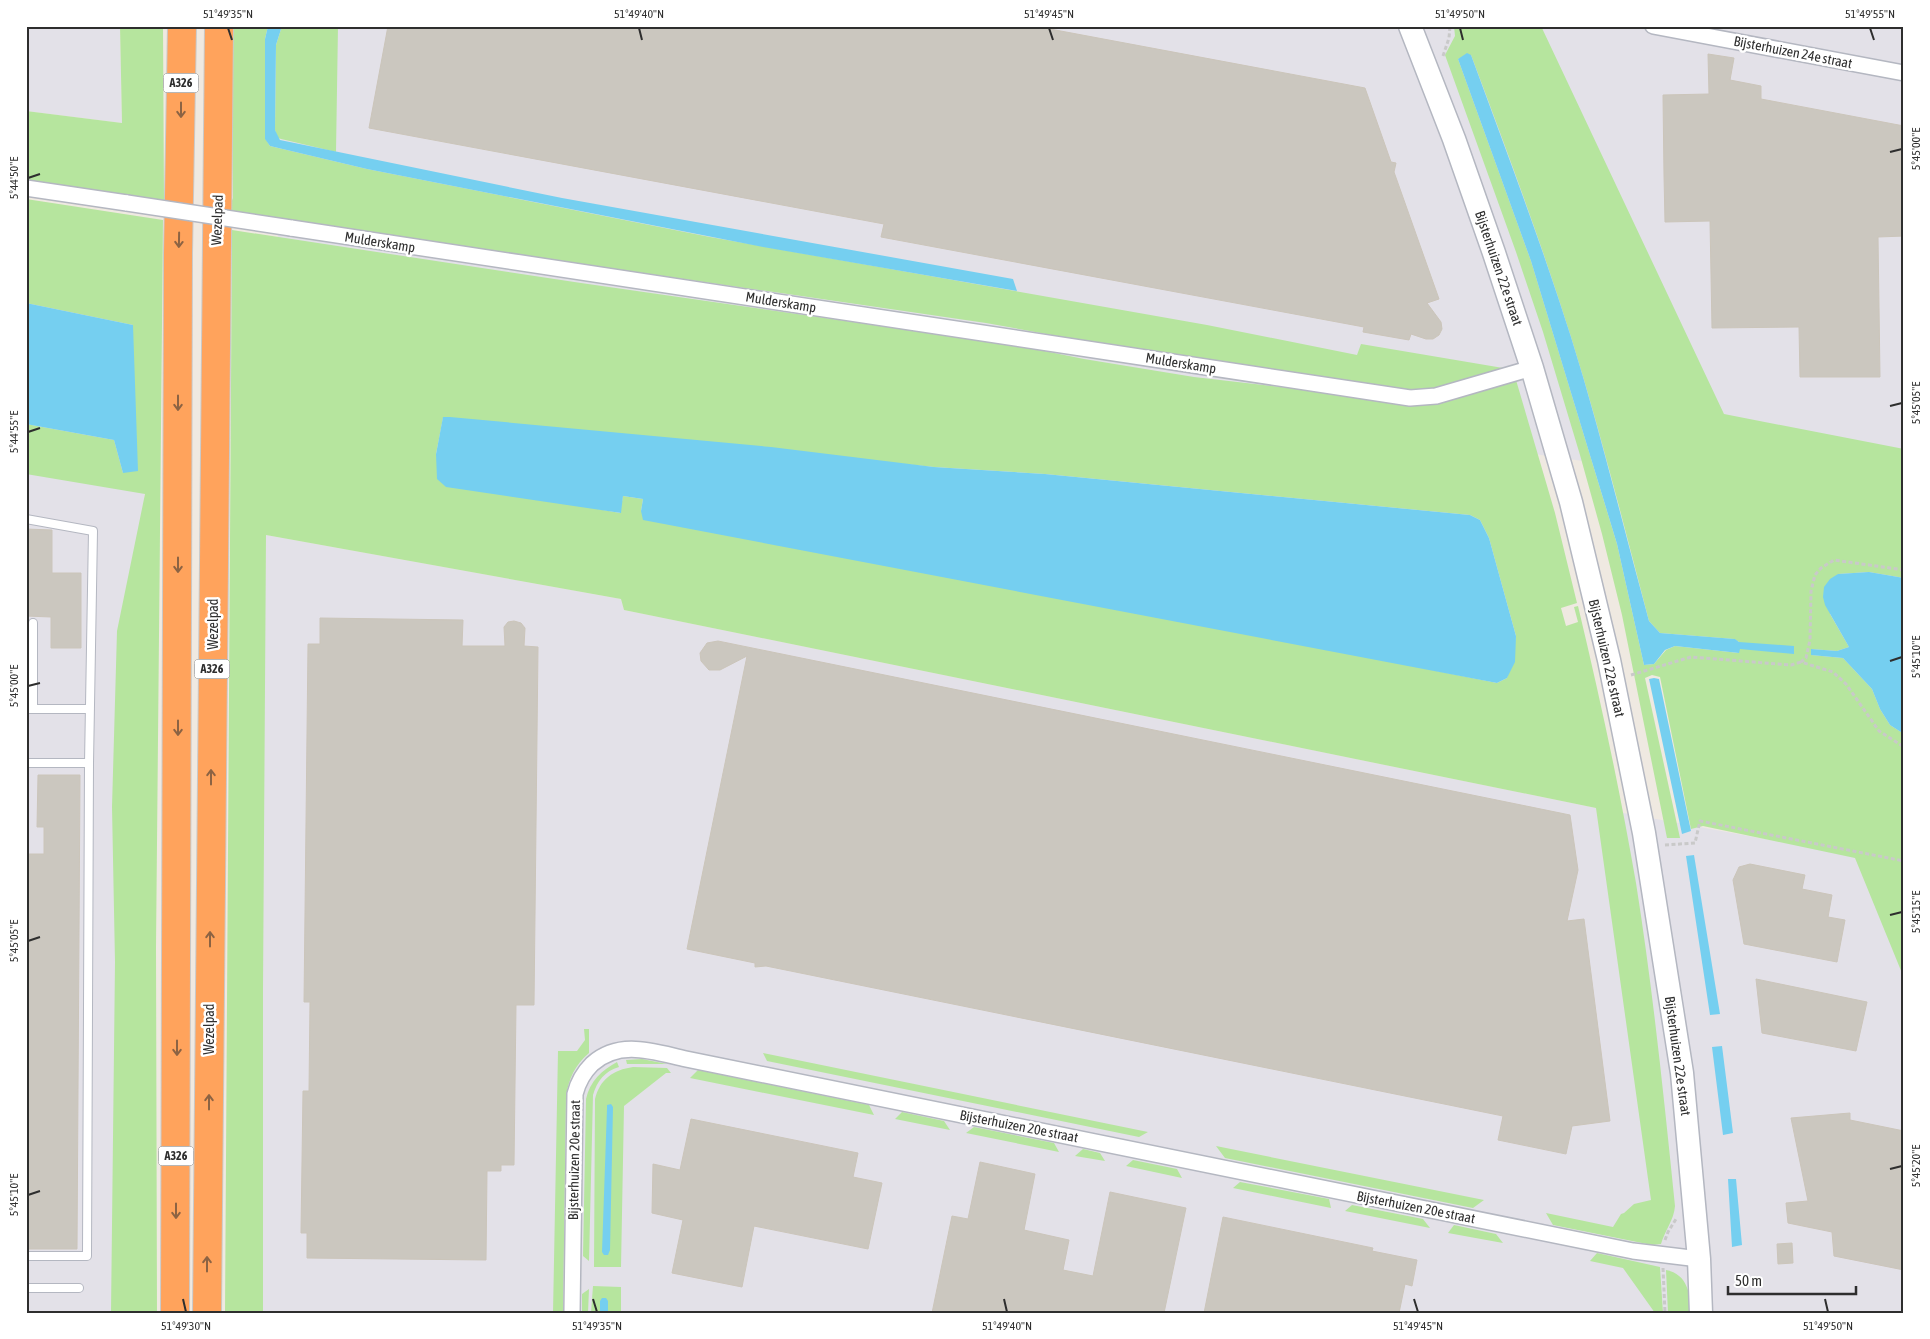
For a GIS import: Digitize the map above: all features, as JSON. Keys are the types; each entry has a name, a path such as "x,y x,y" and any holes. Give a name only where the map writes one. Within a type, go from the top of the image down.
{"highway":[{"name":"A326","path":"175,1313 178,273 182,26"},
{"name":"Wezelpad","path":"207,1313 219,26"}],"main road":[{"name":"Bijsterhuizen 22e straat","path":"1412,27 1488,235 1532,368 1574,512 1609,660 1644,833 1682,1073 1699,1259 1701,1313"}],"street":[{"name":"Bijsterhuizen 24e straat","path":"1652,26 1904,73"},
{"name":"Mulderskamp","path":"26,188 1410,398 1436,396 1532,368"},
{"name":"Bijsterhuizen 20e straat","path":"572,1313 575,1094 582,1075 596,1061 615,1050 626,1049 637,1049 1614,1247 1663,1256 1699,1259"}],"lane":[{"path":"26,518 93,531 89,762 88,1256 26,1256"},
{"path":"33,622 30,709 90,709"},
{"path":"26,762 89,762"},
{"path":"26,1288 79,1288"}],"path":[{"path":"1631,675 1691,658 1791,665 1801,662 1806,658 1810,640 1811,591 1815,574 1821,568 1834,560 1904,570"},
{"path":"1801,662 1833,672 1846,684 1879,731 1904,747"},
{"path":"1665,845 1695,843 1700,821 1904,861"},
{"path":"1664,1313 1663,1256 1668,1232 1678,1210"}],"shaded area":[{"path":"26,26 120,26 122,123 26,111"},
{"path":"283,26 1904,26 1904,824 1624,467 277,273"},
{"path":"26,223 151,242 124,1313 26,1313"},
{"path":"266,535 621,599 624,610 1596,808 1868,858 1904,936 1904,1313 247,1313"}],"green space":[{"path":"120,26 163,26 164,202 26,180 26,111 122,123"},
{"path":"231,26 268,26 265,39 265,138 270,146 367,169 710,237 1207,325 1357,355 1361,344 1509,369 1425,393 1123,348 986,323 279,220 228,210 233,198"},
{"path":"282,26 338,26 336,152 277,138 275,130 276,45"},
{"path":"1454,26 1541,26 1724,414 1904,449 1904,578 1869,572 1838,574 1830,614 1849,647 1837,651 1811,649 1811,655 1843,658 1872,689 1880,709 1890,725 1904,734 1904,978 1855,858 1703,826 1691,829 1660,677 1652,675 1645,678 1680,838 1667,838 1622,615 1602,534 1543,332 1445,55 1455,36","holes":["1471,55 1560,301 1602,443 1649,621 1660,633 1734,639 1739,642 1739,653 1675,646 1666,650 1654,664 1644,665 1617,544 1531,261 1458,59"]},
{"path":"26,199 163,220 156,947 157,1313 111,1313 115,962 112,807 117,631 145,494 26,474 26,424 114,440 123,473 133,325 26,303"},
{"path":"232,230 581,283 944,335 980,338 1084,359 1194,377 1411,402 1516,380 1555,513 1577,603 1561,608 1566,626 1578,622 1574,607 1578,606 1609,744 1636,883 1653,1004 1675,1206 1673,1216 1661,1244 1652,1245 1553,1225 1546,1213 1613,1227 1621,1214 1634,1204 1651,1200 1596,808 624,610 621,599 266,535 263,1313 225,1313","holes":["443,418 934,467 1045,474 1470,515 1480,520 1489,538 1516,636 1507,678 1497,683 641,511 643,499 623,496 620,513 570,504 436,454"]},
{"path":"584,1029 589,1029 589,1053 573,1072 566,1096 563,1313 553,1313 558,1051 577,1051 585,1040"},
{"path":"763,1053 1148,1132 1139,1137 767,1061"},
{"path":"642,1059 667,1064 627,1064 626,1060"},
{"path":"617,1062 619,1067 602,1077 593,1095 589,1261 583,1256 586,1099 590,1087 597,1077"},
{"path":"633,1067 667,1068 671,1073 666,1073 624,1106 621,1267 594,1267 595,1099 600,1086 608,1077 619,1070"},
{"path":"698,1070 869,1105 874,1115 690,1078"},
{"path":"902,1112 944,1121 950,1130 895,1119"},
{"path":"974,1127 1054,1143 1059,1152 966,1133"},
{"path":"1216,1146 1484,1200 1473,1208 1225,1158"},
{"path":"1083,1149 1100,1153 1105,1161 1075,1156"},
{"path":"1133,1160 1177,1169 1182,1178 1126,1166"},
{"path":"1240,1182 1329,1199 1331,1208 1233,1188"},
{"path":"1352,1205 1423,1219 1430,1228 1345,1211"},
{"path":"1454,1225 1496,1234 1503,1243 1448,1233"},
{"path":"1597,1253 1660,1267 1663,1313 1655,1313 1623,1268 1590,1261"},
{"path":"1666,1270 1673,1272 1683,1281 1689,1293 1692,1313 1668,1313"},
{"path":"593,1286 621,1287 621,1313 591,1313"},
{"path":"589,1289 588,1313 582,1313 582,1294"}],"water":[{"path":"268,26 282,26 276,45 275,130 280,140 562,198 1013,279 1017,291 763,247 367,169 270,146 265,139 265,39"},
{"path":"1467,53 1471,55 1510,160 1571,337 1602,443 1649,621 1660,633 1794,646 1794,654 1740,649 1739,653 1675,646 1665,650 1654,664 1644,665 1617,544 1531,261 1458,59"},
{"path":"26,303 133,325 138,471 123,473 114,440 26,424"},
{"path":"443,417 771,447 934,467 1045,474 1470,515 1480,520 1489,538 1516,636 1515,662 1507,678 1497,683 643,520 641,511 643,499 623,496 621,513 446,487 437,479 436,454"},
{"path":"1869,572 1904,578 1904,734 1890,725 1880,709 1872,689 1843,658 1811,655 1811,649 1837,651 1849,647 1825,605 1823,597 1824,587 1830,579 1838,574"},
{"path":"1649,679 1659,679 1691,831 1682,834"},
{"path":"1694,855 1720,1014 1710,1015 1686,856"},
{"path":"1722,1046 1733,1133 1723,1135 1712,1047"},
{"path":"611,1104 613,1107 610,1250 608,1255 604,1255 602,1252 607,1105"},
{"path":"1728,1179 1736,1179 1742,1245 1732,1247"},
{"path":"602,1298 606,1298 608,1301 608,1313 600,1313 600,1301"}],"building":[{"path":"388,26 1034,26 1365,88 1391,162 1396,163 1394,172 1439,299 1427,303 1441,322 1442,329 1439,335 1433,339 1426,339 1411,334 1409,340 1363,332 1364,327 881,237 884,224 369,128"},
{"path":"1708,54 1734,58 1730,80 1761,86 1761,99 1904,126 1904,236 1878,237 1880,377 1800,377 1799,327 1712,328 1710,221 1665,222 1664,175 1663,95 1709,94"},
{"path":"26,529 52,530 52,573 81,573 81,648 51,648 51,617 26,616"},
{"path":"320,618 463,620 462,646 505,646 504,627 508,622 514,621 521,623 525,628 524,646 538,647 534,1005 516,1005 514,1165 501,1165 501,1171 487,1171 486,1260 307,1258 307,1233 301,1233 303,1091 309,1091 310,1002 304,1002 308,644 320,644"},
{"path":"718,641 1570,815 1578,870 1567,921 1584,919 1610,1121 1572,1126 1566,1154 1498,1140 1503,1116 766,966 755,967 755,963 687,949 747,656 720,670 709,670 701,661 700,653 707,643"},
{"path":"38,775 80,775 77,1249 26,1249 26,854 44,854 44,827 37,827"},
{"path":"1750,864 1805,875 1802,889 1832,895 1828,917 1845,920 1837,962 1744,944 1733,880 1739,867"},
{"path":"1756,979 1867,1002 1856,1051 1762,1033"},
{"path":"1850,1113 1850,1120 1904,1131 1904,1270 1834,1256 1832,1232 1788,1223 1786,1203 1808,1201 1791,1118"},
{"path":"691,1119 858,1153 853,1177 882,1183 868,1249 754,1226 742,1287 672,1273 683,1220 652,1213 653,1164 680,1170"},
{"path":"980,1162 1035,1174 1024,1230 1069,1240 1063,1270 1093,1276 1110,1192 1186,1208 1164,1313 932,1313 952,1216 968,1219"},
{"path":"1223,1217 1373,1248 1372,1251 1417,1260 1412,1286 1405,1284 1399,1313 1204,1313"},
{"path":"1792,1243 1793,1263 1778,1264 1777,1244"}]}
